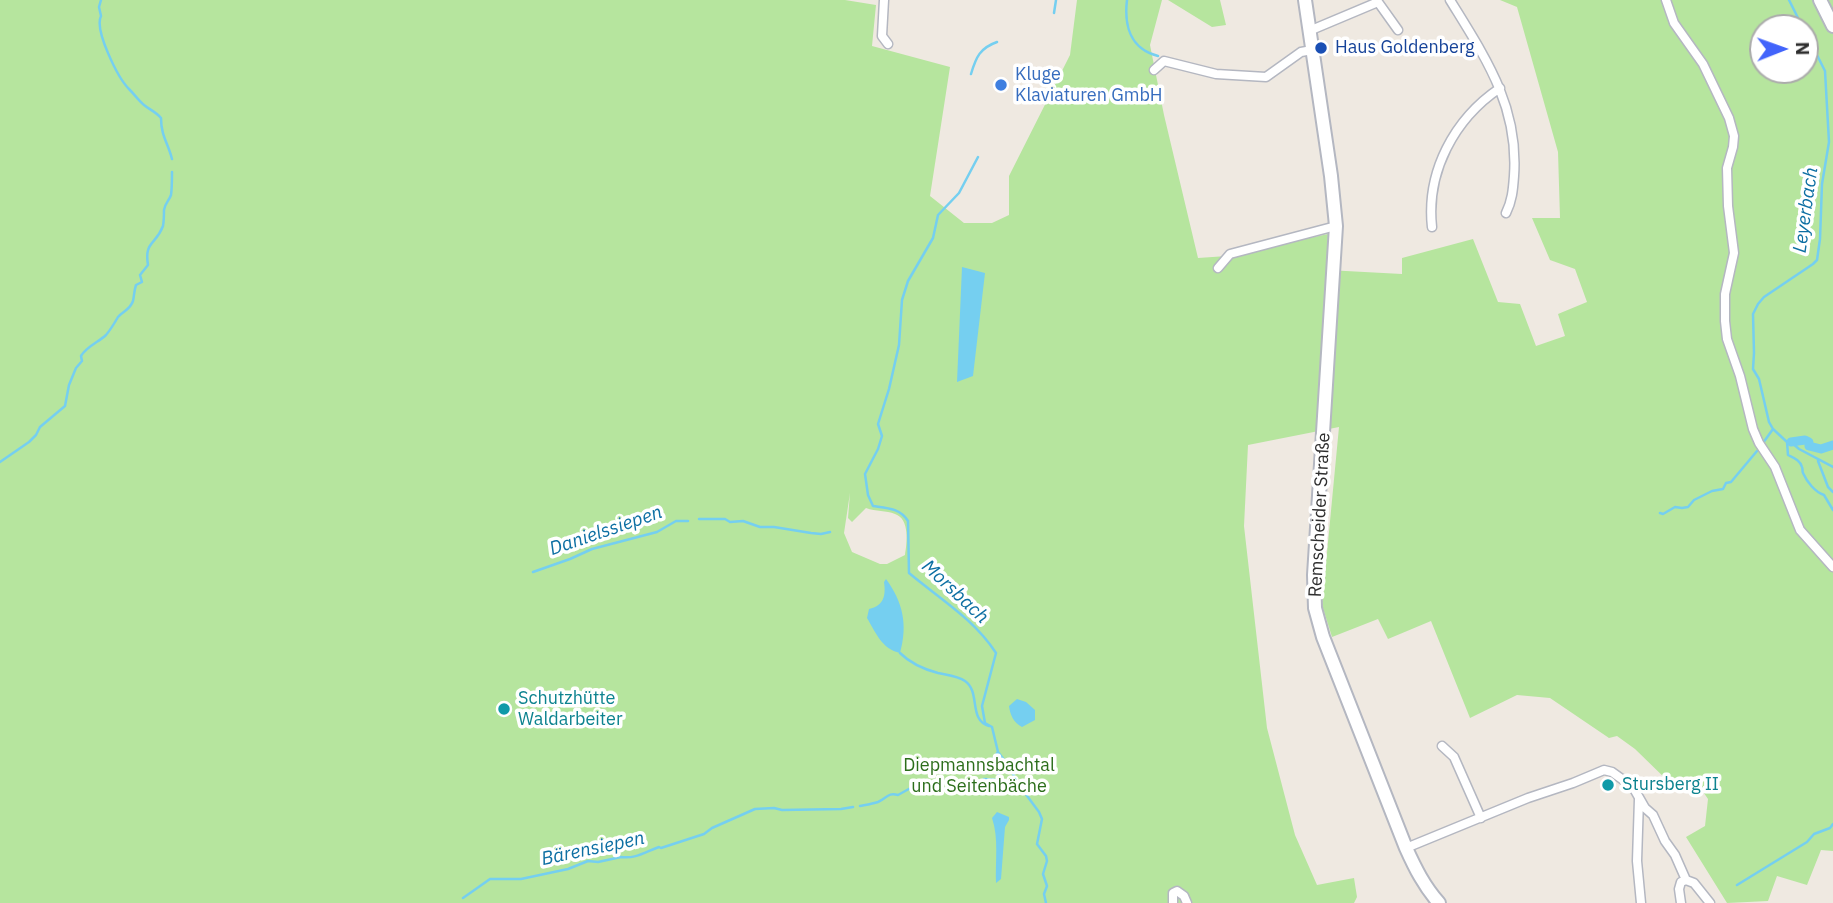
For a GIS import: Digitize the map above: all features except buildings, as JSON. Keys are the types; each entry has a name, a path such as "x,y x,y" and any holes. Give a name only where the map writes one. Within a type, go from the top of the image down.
{"main road":[{"name":"Remscheider Straße","path":"1305,0 1336,226 1314,575 1315,608 1322,637 1406,848 1419,875 1439,903"},
{"path":"1820,0 1833,26"}],"street":[{"path":"884,0 882,36 888,44"},
{"path":"1450,0 1491,69 1507,107 1514,155 1511,200 1506,213"},
{"path":"1666,0 1674,23 1703,64 1729,118 1734,136 1727,167 1734,253 1725,294 1725,321 1727,339 1740,376 1753,429 1775,467 1800,530 1833,568"},
{"path":"1309,31 1377,2 1398,30"},
{"path":"1154,70 1164,61 1216,74 1266,77 1301,52 1312,50"},
{"path":"1432,227 1430,207 1436,175 1448,143 1475,109 1500,88"},
{"path":"1218,268 1230,254 1336,226"},
{"path":"1442,746 1454,757 1481,818"},
{"path":"1406,848 1604,770 1623,778 1633,787 1653,816 1686,880 1694,883 1710,903"},
{"path":"1639,796 1637,861 1641,903"},
{"path":"1681,903 1679,890 1681,882 1686,880"},
{"path":"1173,903 1173,893 1177,891 1184,896 1187,903"}],"green space":[{"name":"Diepmannsbachtal und Seitenbäche","path":"0,0 845,0 876,5 872,46 950,67 930,196 964,223 992,223 1009,215 1009,176 1070,55 1077,0 1162,0 1150,45 1198,258 1227,256 1328,234 1327,270 1402,274 1402,258 1473,239 1498,302 1520,304 1536,346 1565,336 1558,314 1587,302 1575,269 1550,260 1532,218 1560,218 1558,152 1517,7 1500,0 1833,0 1833,851 1821,850 1807,885 1777,876 1768,901 1727,903 1686,837 1705,826 1708,799 1695,780 1672,785 1635,749 1617,736 1609,738 1550,698 1517,695 1470,718 1431,621 1388,639 1378,619 1332,637 1322,605 1339,427 1248,445 1244,526 1267,728 1295,835 1317,885 1354,878 1357,897 1354,903 0,903","holes":["850,493 848,518 852,522 866,508 900,517 906,532 905,555 887,564 880,564 852,552 844,533"]},
{"path":"1168,0 1220,0 1226,25 1212,27"}],"water":[{"path":"962,267 985,273 973,376 957,382"},
{"path":"886,579 900,605 904,623 900,653 884,644 867,618 869,609 883,599"},
{"path":"1017,699 1026,702 1035,710 1035,720 1022,727 1011,716 1009,706"},
{"path":"997,812 1009,817 1009,820 1005,827 1001,879 996,883 996,842 992,818"}],"waterway":[{"path":"101,0 101,32 108,54 129,89 161,118 163,135 172,159"},
{"name":"Morsbach","path":"1054,13 1056,0"},
{"path":"1127,0 1131,35 1141,48 1158,56"},
{"name":"Leyerbach","path":"1789,0 1796,14"},
{"name":"Morsbach","path":"971,74 979,54 997,42"},
{"name":"Leyerbach","path":"1819,59 1825,71 1829,142 1822,184 1817,260 1758,304 1753,314 1753,369 1759,379 1773,429 1787,442 1833,467"},
{"name":"Morsbach","path":"978,157 959,193 938,215 933,238 908,281 902,300 899,345 878,424 882,436 865,474 868,495 873,506 897,511 908,521 909,573 967,620 996,653 982,706 985,723 992,727 998,752 1042,819 1037,844 1047,861 1043,874 1047,886 1044,894 1046,903"},
{"path":"0,462 29,442 40,427 65,406 69,385 82,361 81,356 86,349 106,335 118,317 132,304 136,285 142,282 140,275 148,265 149,247 163,226 165,208 171,195 172,172"},
{"path":"1763,443 1773,429"},
{"path":"1791,442 1805,440 1809,442 1809,446 1821,449 1833,445"},
{"name":"Leyerbach","path":"1787,442 1788,455 1800,463 1807,480 1814,489 1824,495 1833,510"},
{"path":"1660,513 1675,507 1688,507 1694,500 1723,489 1757,451"},
{"path":"1818,461 1828,487 1833,492"},
{"name":"Danielssiepen","path":"699,519 743,521 760,527 821,534 830,532"},
{"name":"Danielssiepen","path":"533,572 592,549 657,532 676,521 688,521"},
{"path":"900,653 922,668 965,681 973,692 979,718 989,726"},
{"name":"Bärensiepen","path":"860,806 878,802 890,795 898,795 916,785 945,789 984,779 997,780 999,776 993,759 998,752"},
{"name":"Bärensiepen","path":"463,898 490,879 521,879 568,869 588,861 636,856 704,834 755,809 853,807"},
{"path":"1737,885 1833,824"}],"place":[{"name":"Haus Goldenberg","path":"1321,48"},
{"name":"Kluge Klaviaturen GmbH","path":"1001,85"},
{"name":"Schutzhütte Waldarbeiter","path":"504,709"},
{"name":"Stursberg II","path":"1608,785"}]}
